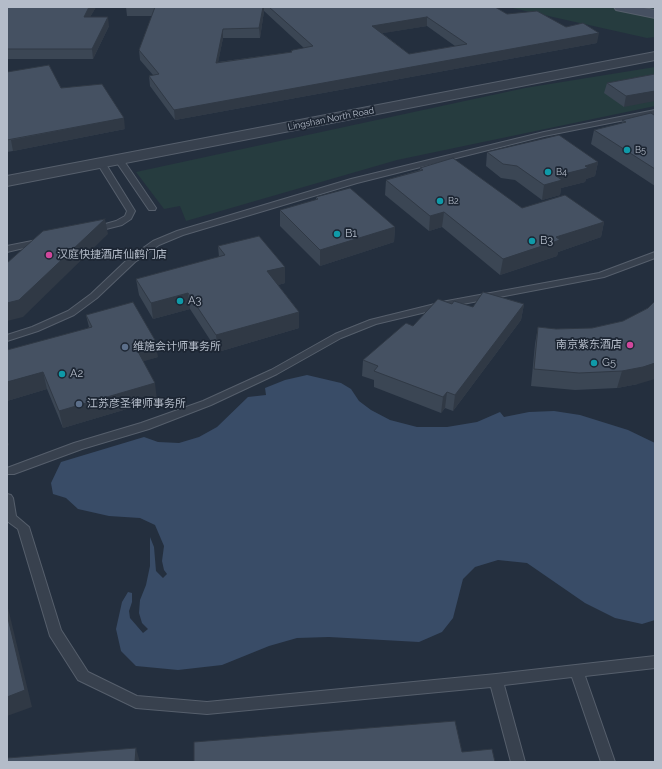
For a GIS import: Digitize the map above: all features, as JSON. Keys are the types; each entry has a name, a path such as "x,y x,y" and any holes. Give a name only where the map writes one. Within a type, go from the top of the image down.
{"main road":[{"path":"620,7 655,14"}],"street":[{"name":"Lingshan North Road","path":"7,169 655,48"},
{"name":"Lingshan North Road","path":"7,181 655,56"}],"lane":[{"path":"7,338 35,329 71,313 94,296 132,260 156,243 180,233 354,181 544,134 655,112"},
{"path":"120,160 152,208"},
{"path":"83,232 119,223 130,214 130,208 101,163"},
{"path":"7,249 52,239"},
{"path":"10,471 78,446 145,426 207,403 274,372 338,336 373,322 447,304 600,275 655,255"},
{"path":"7,498 9,518 23,527 55,632 83,676 136,702 207,708 496,680 655,662"},
{"path":"577,671 608,762"},
{"path":"496,680 518,762"}],"green space":[{"path":"508,7 655,7 655,37 647,38"},
{"path":"655,67 655,106 397,160 186,221 180,206 164,209 136,172 525,88"}],"water":[{"path":"307,375 341,383 351,389 359,401 371,410 390,420 417,427 447,427 477,422 500,412 504,417 529,412 554,411 580,415 628,430 655,443 655,620 642,624 615,618 585,603 527,563 498,560 475,567 463,579 453,618 442,632 419,642 329,637 297,638 269,646 222,665 178,670 136,666 121,651 116,629 122,602 128,592 132,593 132,602 129,611 130,618 143,633 148,629 142,623 139,613 140,600 146,585 150,566 150,537 154,547 156,571 163,578 167,574 164,570 162,561 164,546 155,525 140,518 109,516 78,509 66,498 53,494 51,483 61,462 144,437 158,442 179,443 199,437 217,427 248,397 266,395 265,388 285,380"}],"building":[{"path":"7,7 89,7 84,17 108,17 92,49 7,49"},
{"path":"155,7 263,7 259,28 223,29 216,63 292,52 291,51 293,50 313,46 269,7 495,7 507,14 537,11 566,27 583,23 599,33 174,110 149,76 159,74 139,50","holes":["427,17 467,44 409,54 372,26"]},
{"path":"49,65 61,88 102,84 124,118 7,140 7,72"},
{"path":"655,74 655,91 626,96 607,83"},
{"path":"651,113 654,115 655,114 655,169 594,130 626,122 622,120"},
{"path":"559,135 598,162 585,166 588,168 556,176 562,180 544,185 517,166 503,164 487,152"},
{"path":"453,158 522,208 565,195 604,222 556,237 560,240 503,259 444,212 430,216 386,180 423,170 420,168"},
{"path":"350,188 395,227 320,250 280,210 318,199 316,197"},
{"path":"105,219 19,300 7,303 7,263 43,231"},
{"name":"A3","path":"259,236 285,267 267,271 299,312 216,335 188,293 151,303 136,279 225,255 218,246"},
{"path":"483,292 524,304 455,395 447,392 443,397 374,371 378,366 363,360 406,323 413,326 438,299 452,304 454,301 473,307"},
{"name":"G5","path":"655,301 655,363 622,371 579,373 534,369 538,327 556,329 592,328 623,321 648,308"},
{"name":"A2","path":"133,302 155,340 135,346 155,383 59,411 43,372 7,382 7,350 92,327 86,315"},
{"path":"7,614 25,690 7,697"},
{"path":"455,721 462,752 492,749 495,762 194,762 194,742"},
{"path":"136,748 135,762 7,762 7,758"}],"place":[{"name":"B5","path":"627,150"},
{"name":"B4","path":"548,172"},
{"name":"B2","path":"440,201"},
{"name":"B1","path":"337,234"},
{"name":"B3","path":"532,241"},
{"name":"汉庭快捷酒店仙鹤门店","path":"49,255"},
{"name":"A3","path":"180,301"},
{"name":"南京紫东酒店","path":"630,345"},
{"name":"维施会计师事务所","path":"125,347"},
{"name":"G5","path":"594,363"},
{"name":"A2","path":"62,374"},
{"name":"江苏彦圣律师事务所","path":"79,404"}]}
